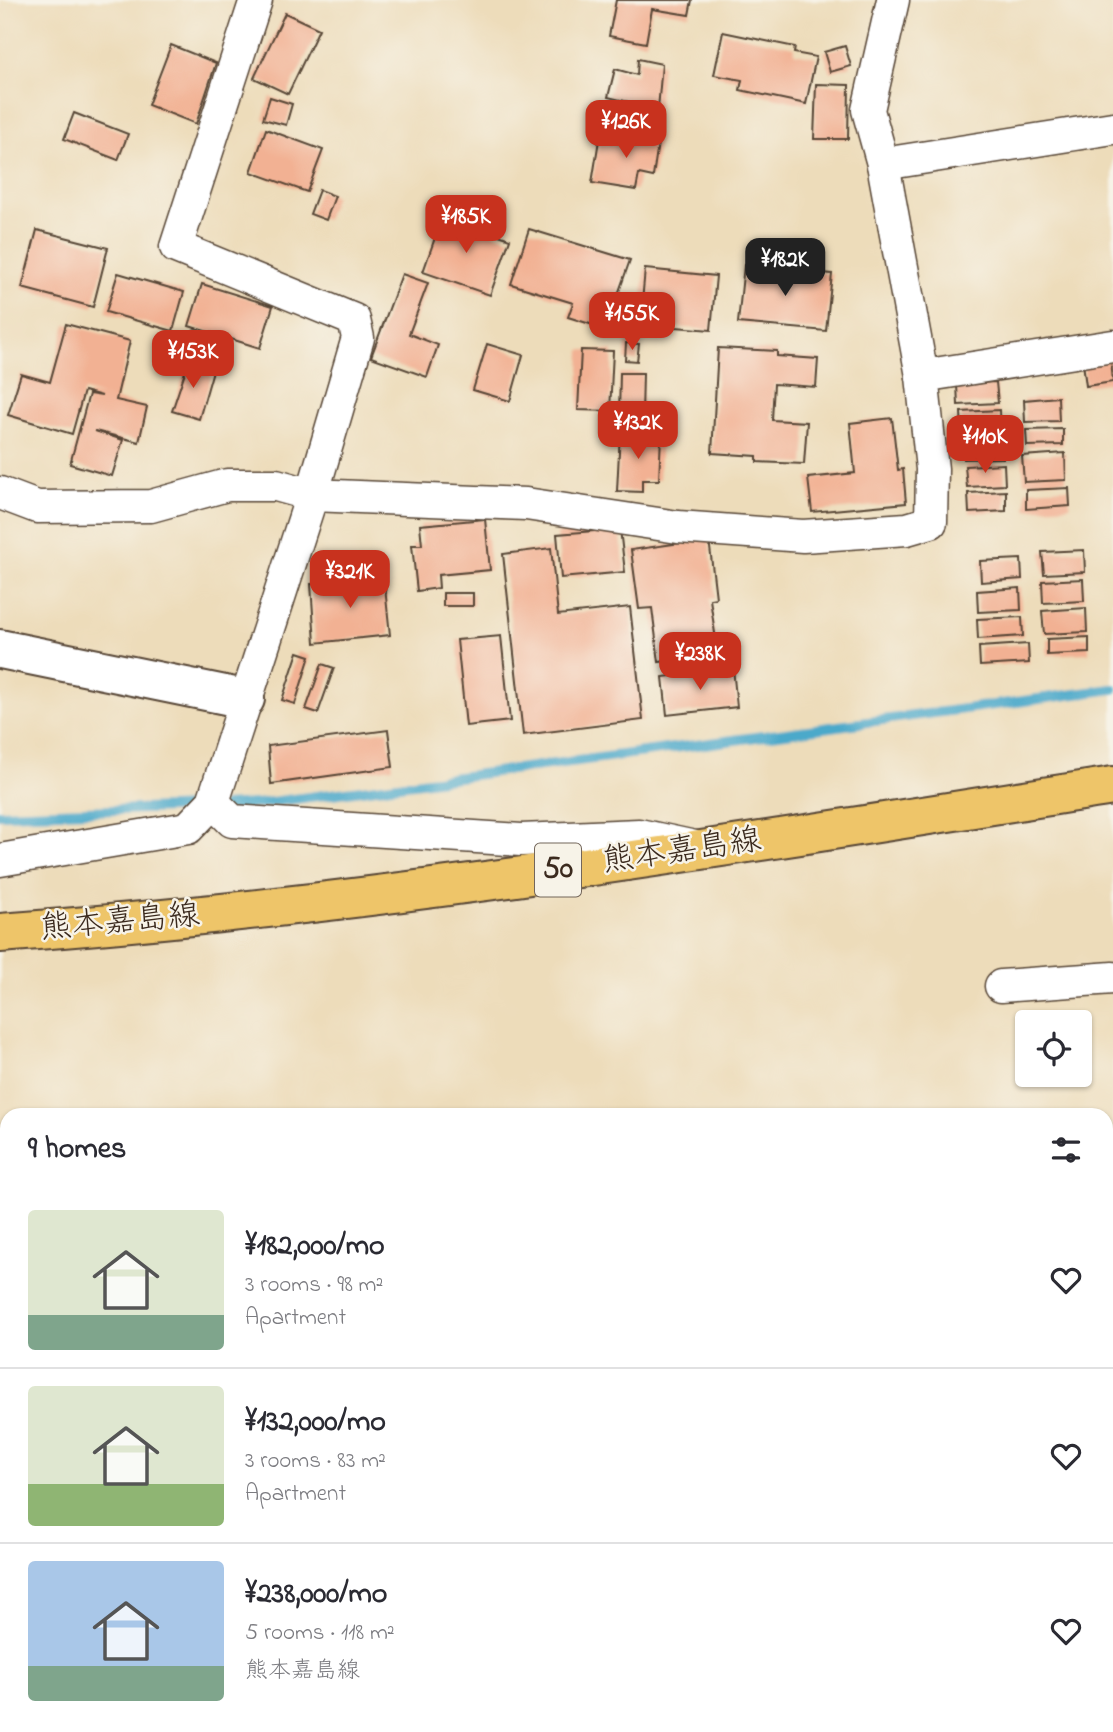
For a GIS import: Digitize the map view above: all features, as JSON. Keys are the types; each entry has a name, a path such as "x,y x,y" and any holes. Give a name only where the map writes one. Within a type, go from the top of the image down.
{"main road":[{"name":"熊本嘉島線","path":"0,933 182,919 705,850 1113,786"}],"street":[{"path":"0,860 188,828 213,802 312,495 358,338 354,320 176,247 256,0"},
{"path":"0,494 37,508 151,506 227,485 276,485 312,495 526,504 678,527 803,536 907,529 931,522 932,469 922,376 883,164 868,110 893,0"},
{"path":"883,164 1113,128"},
{"path":"922,376 1113,346"},
{"path":"0,649 245,699"},
{"path":"213,802 232,821 521,841 639,835 705,850"},
{"path":"1001,986 1113,978"}],"building":[{"path":"616,0 692,0 689,15 652,9 646,43 609,36"},
{"path":"285,13 319,29 288,94 254,78"},
{"path":"723,32 795,47 794,53 816,57 806,104 740,90 742,80 714,75"},
{"path":"171,45 216,63 196,124 148,105"},
{"path":"845,46 851,66 830,72 824,52"},
{"path":"638,59 662,64 658,109 608,97 615,69 637,75"},
{"path":"816,84 849,85 848,139 814,139"},
{"path":"270,97 292,104 286,125 263,119"},
{"path":"74,113 128,134 118,160 64,139"},
{"path":"266,129 323,150 307,192 251,172"},
{"path":"619,130 659,136 653,177 639,174 636,190 592,183 599,140 617,143"},
{"path":"319,190 335,196 326,220 310,214"},
{"path":"443,215 510,239 490,295 423,272"},
{"path":"529,229 630,260 606,329 568,317 573,303 511,284"},
{"path":"37,230 108,248 93,307 22,288"},
{"path":"744,265 832,274 826,331 738,323"},
{"path":"645,269 716,276 711,330 640,324"},
{"path":"118,273 184,292 173,331 106,312"},
{"path":"402,274 428,283 409,334 438,345 427,377 371,357"},
{"path":"202,284 273,306 260,348 189,326"},
{"path":"66,324 130,341 116,400 147,407 139,442 95,431 123,440 112,476 70,464 89,394 102,396 84,391 72,434 8,415 21,374 50,382"},
{"path":"626,343 639,344 637,361 625,360"},
{"path":"487,344 523,355 510,401 473,390"},
{"path":"718,348 777,351 777,356 818,359 816,387 774,384 772,420 807,422 804,464 757,462 757,456 712,453"},
{"path":"581,350 613,351 610,411 578,410"},
{"path":"1111,359 1113,382 1086,386 1083,363"},
{"path":"189,360 214,367 199,419 172,411"},
{"path":"620,373 643,373 642,416 619,416"},
{"path":"996,382 998,403 958,405 957,384"},
{"path":"1058,397 1059,421 1025,422 1024,400"},
{"path":"999,410 1000,429 962,431 961,412"},
{"path":"892,418 898,470 903,469 906,503 812,512 808,478 855,473 850,423"},
{"path":"1063,429 1063,445 1027,446 1026,430"},
{"path":"620,432 661,436 659,480 642,480 642,492 617,491"},
{"path":"1001,435 1003,458 964,459 964,437"},
{"path":"1065,453 1066,480 1024,482 1022,456"},
{"path":"1004,464 1005,485 967,487 965,466"},
{"path":"1069,488 1070,506 1026,509 1026,490"},
{"path":"1006,491 1006,511 969,513 968,493"},
{"path":"485,519 490,570 438,575 439,588 417,591 412,545 422,545 420,525"},
{"path":"620,529 625,572 561,578 557,534"},
{"path":"709,539 716,598 710,599 718,654 659,662 652,608 639,609 631,550"},
{"path":"551,548 558,615 630,607 643,720 523,735 503,554"},
{"path":"1084,550 1085,572 1044,574 1042,552"},
{"path":"1021,559 1022,579 981,582 980,561"},
{"path":"337,563 339,574 318,577 317,564"},
{"path":"384,578 390,635 315,643 311,584"},
{"path":"1083,579 1084,601 1043,603 1042,581"},
{"path":"1020,588 1021,610 978,612 977,591"},
{"path":"443,593 473,593 473,606 443,606"},
{"path":"1086,608 1087,632 1044,634 1042,611"},
{"path":"1022,617 1023,636 978,639 977,619"},
{"path":"501,636 510,721 466,726 457,640"},
{"path":"1089,637 1089,653 1047,655 1047,639"},
{"path":"1028,644 1029,663 980,666 979,647"},
{"path":"298,652 310,656 295,704 282,700"},
{"path":"322,664 334,668 318,713 306,709"},
{"path":"733,668 737,707 667,715 663,677"},
{"path":"388,730 393,767 271,784 268,746"}],"waterway":[{"path":"225,806 257,804 1113,689"},
{"path":"0,814 200,807"}]}
